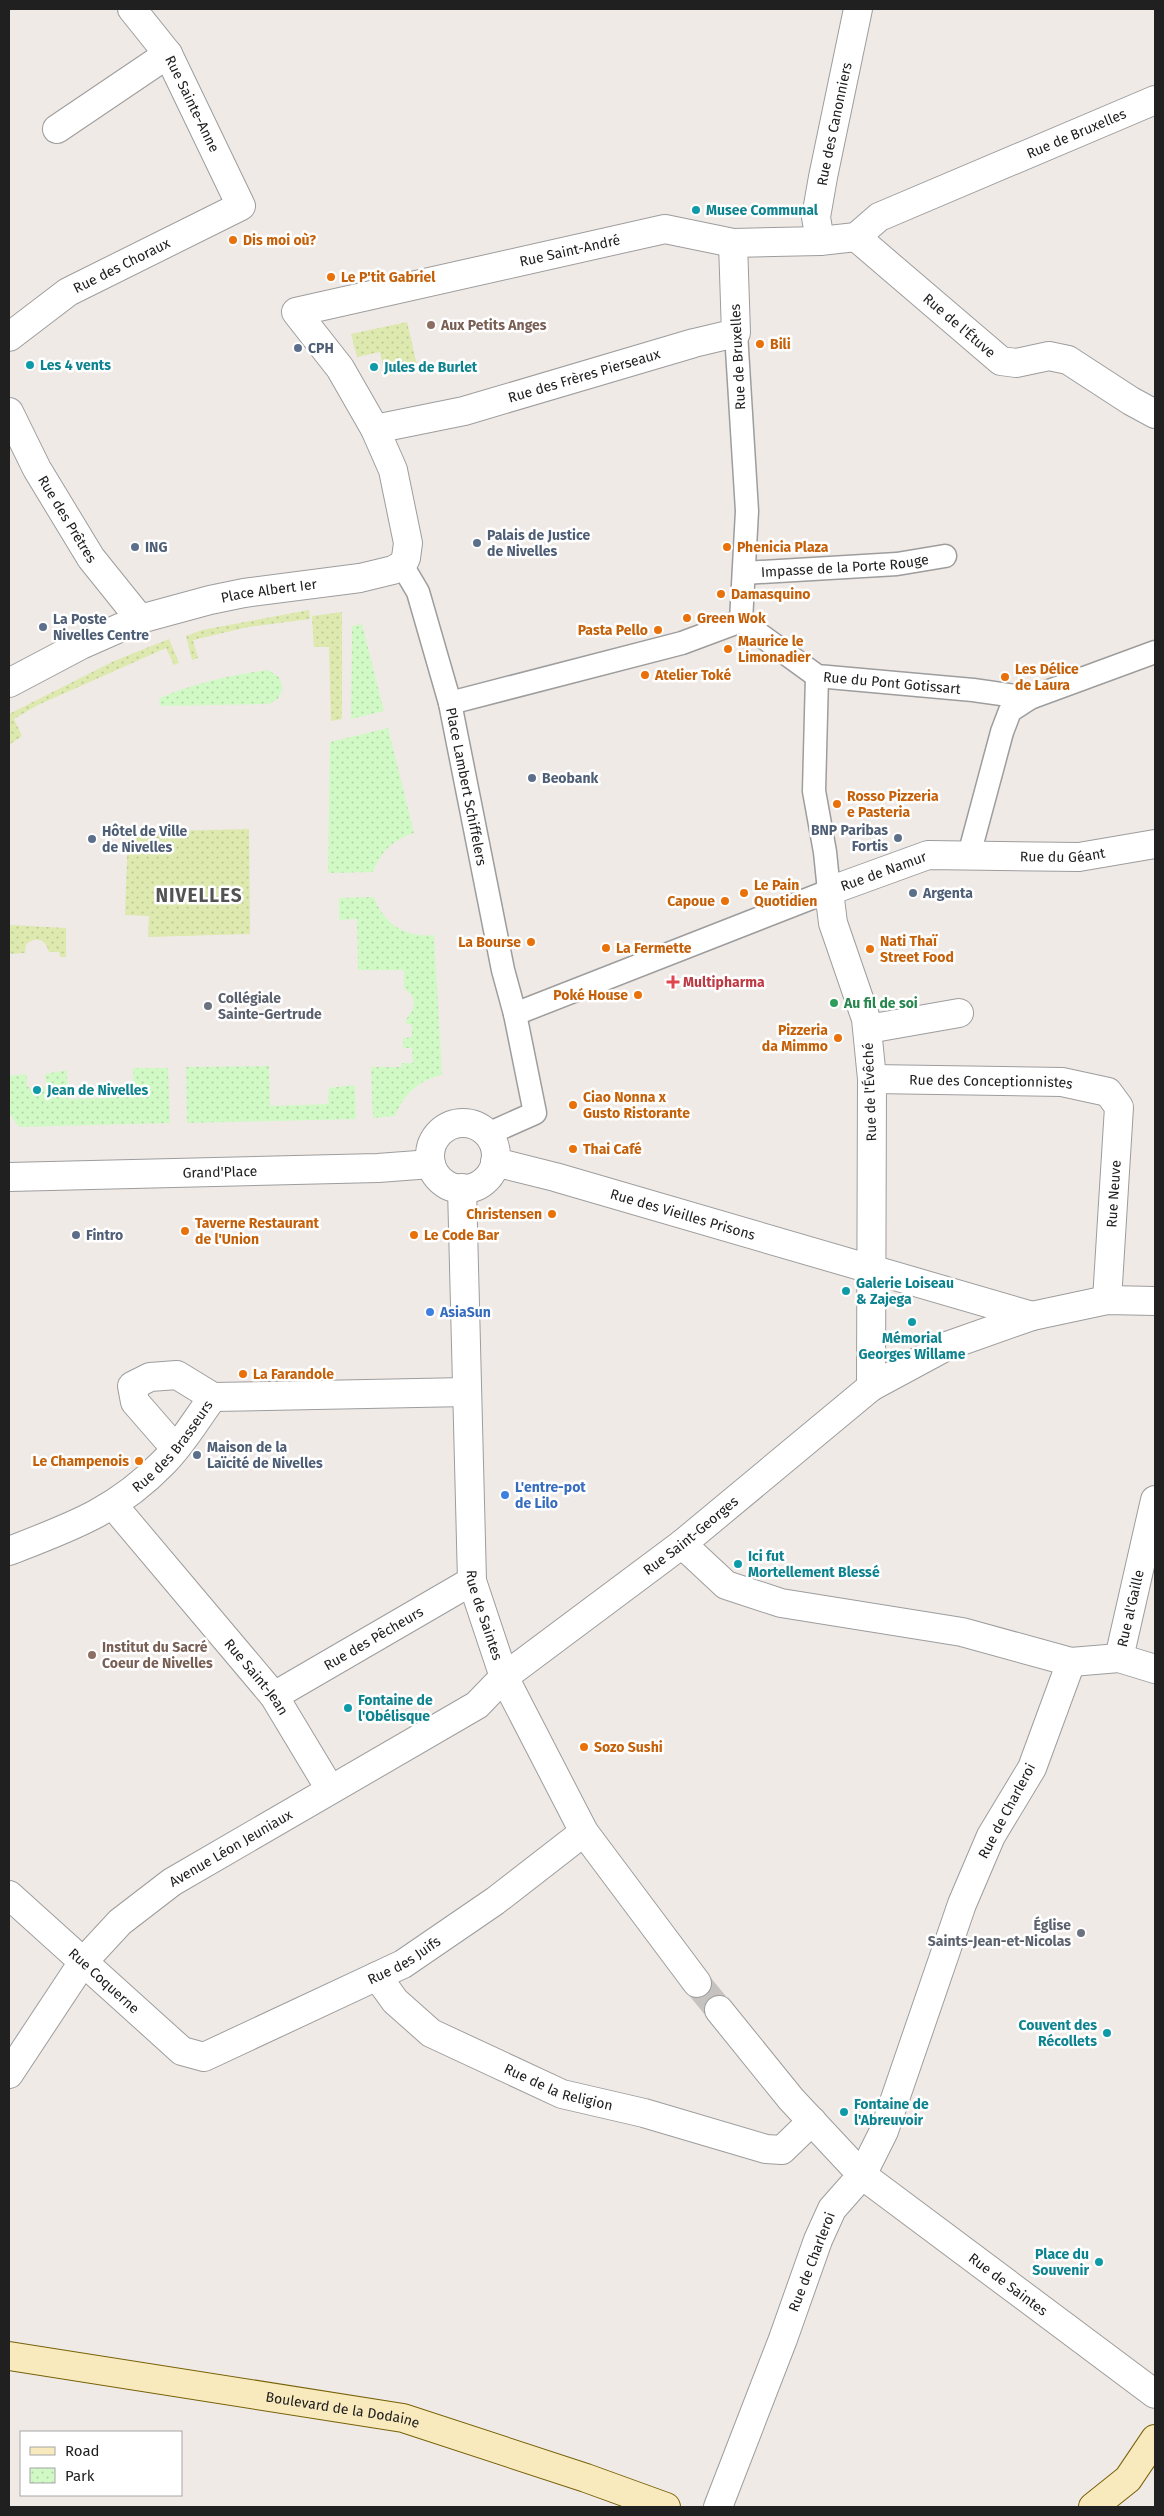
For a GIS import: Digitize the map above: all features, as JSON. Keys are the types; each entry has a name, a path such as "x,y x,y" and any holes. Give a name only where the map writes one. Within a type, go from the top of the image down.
{"main road":[{"name":"Boulevard de la Dodaine","path":"9,2356 403,2418 586,2478 666,2507"},
{"path":"1093,2507 1128,2479 1155,2439"}],"street":[{"name":"Rue Sainte-Anne","path":"132,9 168,54 241,206"},
{"name":"Rue des Canonniers","path":"820,241 816,217 858,9"},
{"path":"57,129 168,54"},
{"name":"Rue de Bruxelles","path":"856,237 879,217 1155,100"},
{"name":"Rue des Choraux","path":"9,337 68,292 241,206"},
{"name":"Rue Saint-André","path":"375,429 340,368 296,312 665,229 734,243"},
{"path":"734,243 820,241 856,237"},
{"name":"Rue de l'Étuve","path":"856,237 1001,361 1016,363 1049,356 1068,360 1131,401 1155,414"},
{"name":"Rue de Bruxelles","path":"734,243 736,333 747,512 741,621"},
{"name":"Rue des Frères Pierseaux","path":"375,429 464,411 694,343 736,333"},
{"name":"Rue des Prêtres","path":"9,412 37,469 91,558 140,619"},
{"path":"375,429 393,470 402,510 408,543 406,558 402,565"},
{"name":"Impasse de la Porte Rouge","path":"744,573 897,564 945,556"},
{"name":"Place Albert Ier","path":"9,683 81,646 140,619 210,600 244,593 360,578 393,570 402,565"},
{"name":"Place Lambert Schiffelers","path":"402,565 418,592 450,702 503,970 516,1014"},
{"path":"450,702 682,643 741,621"},
{"name":"Rue du Pont Gotissart","path":"741,621 817,676 973,690 1030,698"},
{"path":"970,855 972,838 1010,711 1030,698 1155,652"},
{"path":"817,676 814,792 825,852 829,892"},
{"name":"Rue du Géant","path":"970,855 1079,857 1155,844"},
{"name":"Rue de Namur","path":"516,1014 928,855 970,855"},
{"name":"Rue de l'Évêché","path":"829,892 833,922 868,1029 872,1080 870,1270"},
{"path":"868,1029 959,1013"},
{"path":"488,1134 535,1113 516,1014"},
{"name":"Rue des Conceptionnistes","path":"872,1080 1062,1082 1108,1092"},
{"name":"Rue Neuve","path":"1107,1300 1119,1107 1108,1092"},
{"path":"458,1123 469,1124 479,1127 488,1134 495,1147 496,1162 491,1173 483,1182 473,1187 462,1188 442,1181 431,1164 430,1153 439,1133 448,1126 458,1123"},
{"name":"Rue des Vieilles Prisons","path":"496,1162 555,1177 870,1270"},
{"name":"Grand'Place","path":"9,1177 378,1168 431,1164"},
{"name":"Rue de Saintes","path":"462,1188 472,1581 504,1678 584,1832 697,1984"},
{"path":"870,1270 872,1387"},
{"name":"Rue Saint-Georges","path":"870,1270 1032,1316"},
{"name":"Rue Saint-Georges","path":"504,1678 682,1544 872,1387 947,1346 1032,1316 1107,1300 1155,1302"},
{"path":"175,1448 135,1402 132,1386 150,1377 177,1375 197,1389 213,1397"},
{"name":"Rue des Brasseurs","path":"9,1551 83,1522 113,1506 164,1462 213,1397 467,1392"},
{"name":"Rue al'Gaille","path":"1119,1658 1155,1500"},
{"name":"Rue Saint-Jean","path":"113,1506 274,1696 330,1789"},
{"path":"682,1544 726,1585 781,1603 962,1632 1071,1662 1119,1658 1155,1669"},
{"name":"Rue des Pêcheurs","path":"274,1696 472,1581"},
{"name":"Rue de Charleroi","path":"718,2507 783,2339 818,2240 832,2209 862,2175 884,2131 962,1904 991,1836 1032,1768 1071,1662"},
{"name":"Avenue Léon Jeuniaux","path":"9,2074 83,1962 120,1922 172,1882 477,1704 504,1678"},
{"name":"Rue des Juifs","path":"204,2057 403,1964 495,1901 584,1832"},
{"name":"Rue Coquerne","path":"9,1895 182,2051 204,2057"},
{"name":"Rue de la Religion","path":"377,1976 396,2001 431,2033 562,2094 644,2112 766,2149 782,2150 812,2122"},
{"name":"Rue de Saintes","path":"719,2010 760,2062 812,2122 862,2175 1155,2394"}],"green space":[{"path":"407,322 418,369 385,376 380,352 357,357 351,334"},
{"path":"309,610 310,619 248,627 193,640 198,658 192,660 186,636 202,630"},
{"path":"342,612 342,719 331,721 329,647 314,647 312,616"},
{"path":"362,624 384,711 351,719 352,626"},
{"path":"169,639 179,663 174,665 166,648 38,705 14,719 22,736 9,745 9,714 114,661"},
{"path":"268,670 279,677 283,688 278,699 269,704 162,706 159,703 160,698 199,684"},
{"path":"388,728 414,833 400,839 389,847 380,858 373,872 328,873 330,742"},
{"path":"249,829 250,934 148,937 149,916 125,915 128,832"},
{"path":"374,897 384,915 397,927 414,934 434,935 442,1075 426,1080 413,1089 403,1101 395,1116 373,1118 371,1067 401,1067 402,1063 413,1063 412,1048 403,1048 403,1038 412,1037 412,1024 406,1024 406,1019 412,1011 414,1003 412,995 404,989 404,970 358,970 357,919 339,920 339,898"},
{"path":"9,925 66,928 66,957 60,957 59,952 49,952 45,944 40,940 34,940 26,944 25,953 9,954"},
{"path":"269,1066 270,1106 328,1104 329,1088 355,1085 356,1119 187,1123 186,1067"},
{"path":"133,1068 168,1068 170,1123 19,1127 9,1113 9,1076 27,1074 27,1086 37,1090 46,1085 45,1074 67,1070 68,1099 110,1098 110,1091 133,1091"}],"tunnel":[{"path":"697,1983 719,2010"}],"place":[{"name":"Musee Communal","path":"696,210"},
{"name":"Dis moi où?","path":"233,240"},
{"name":"Le P'tit Gabriel","path":"331,277"},
{"name":"Aux Petits Anges","path":"431,325"},
{"name":"Bili","path":"760,344"},
{"name":"CPH","path":"298,348"},
{"name":"Les 4 vents","path":"30,365"},
{"name":"Jules de Burlet","path":"374,367"},
{"name":"Palais de Justice de Nivelles","path":"477,543"},
{"name":"ING","path":"135,547"},
{"name":"Phenicia Plaza","path":"727,547"},
{"name":"Damasquino","path":"721,594"},
{"name":"Green Wok","path":"687,618"},
{"name":"La Poste Nivelles Centre","path":"43,627"},
{"name":"Pasta Pello","path":"658,630"},
{"name":"Maurice le Limonadier","path":"728,649"},
{"name":"Atelier Toké","path":"645,675"},
{"name":"Les Délice de Laura","path":"1005,677"},
{"name":"Beobank","path":"532,778"},
{"name":"Rosso Pizzeria e Pasteria","path":"837,804"},
{"name":"BNP Paribas Fortis","path":"898,838"},
{"name":"Hôtel de Ville de Nivelles","path":"92,839"},
{"name":"Le Pain Quotidien","path":"744,893"},
{"name":"Argenta","path":"913,893"},
{"name":"Capoue","path":"725,901"},
{"name":"La Bourse","path":"531,942"},
{"name":"La Fermette","path":"606,948"},
{"name":"Nati Thaï Street Food","path":"870,949"},
{"name":"Multipharma","path":"673,982"},
{"name":"Poké House","path":"638,995"},
{"name":"Au fil de soi","path":"834,1003"},
{"name":"Collégiale Sainte-Gertrude","path":"208,1006"},
{"name":"Pizzeria da Mimmo","path":"838,1038"},
{"name":"Jean de Nivelles","path":"37,1090"},
{"name":"Ciao Nonna x Gusto Ristorante","path":"573,1105"},
{"name":"Thai Café","path":"573,1149"},
{"name":"Christensen","path":"552,1214"},
{"name":"Taverne Restaurant de l'Union","path":"185,1231"},
{"name":"Fintro","path":"76,1235"},
{"name":"Le Code Bar","path":"414,1235"},
{"name":"Galerie Loiseau & Zajega","path":"846,1291"},
{"name":"AsiaSun","path":"430,1312"},
{"name":"Mémorial Georges Willame","path":"912,1322"},
{"name":"La Farandole","path":"243,1374"},
{"name":"Maison de la Laïcité de Nivelles","path":"197,1455"},
{"name":"Le Champenois","path":"139,1461"},
{"name":"L'entre-pot de Lilo","path":"505,1495"},
{"name":"Ici fut Mortellement Blessé","path":"738,1564"},
{"name":"Institut du Sacré Coeur de Nivelles","path":"92,1655"},
{"name":"Fontaine de l'Obélisque","path":"348,1708"},
{"name":"Sozo Sushi","path":"584,1747"},
{"name":"Église Saints-Jean-et-Nicolas","path":"1081,1933"},
{"name":"Couvent des Récollets","path":"1107,2033"},
{"name":"Fontaine de l'Abreuvoir","path":"844,2112"},
{"name":"Place du Souvenir","path":"1099,2262"}],"district":[{"name":"NIVELLES","path":"199,895"}]}
